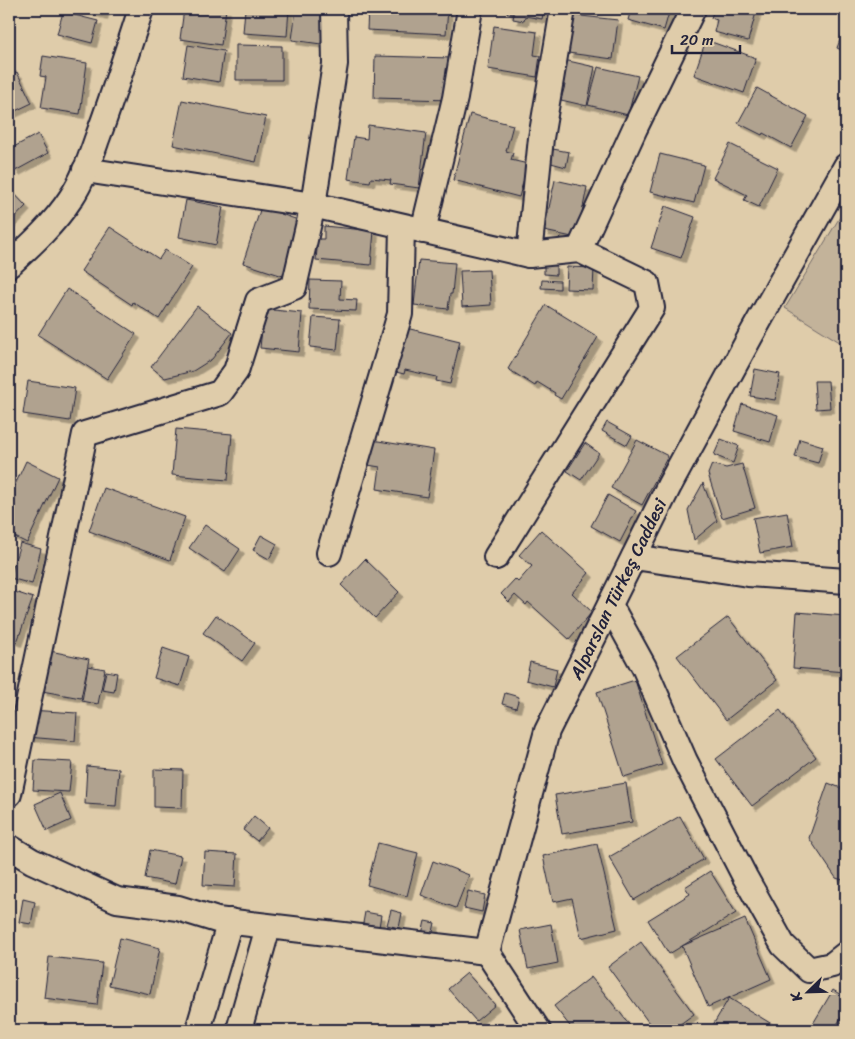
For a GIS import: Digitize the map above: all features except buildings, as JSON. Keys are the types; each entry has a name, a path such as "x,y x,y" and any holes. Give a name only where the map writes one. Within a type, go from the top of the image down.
{"street":[{"path":"9,264 32,244 56,218 72,196 85,170 104,122 141,9"},
{"path":"9,794 85,434 220,394 236,371 258,301 294,287 313,206 335,64 334,9"},
{"path":"329,553 400,314 413,229 455,98 470,9"},
{"path":"529,255 541,138 563,9"},
{"path":"579,250 635,128 693,9"},
{"name":"Alparslan Türkeş Caddesi","path":"487,952 547,731 670,486 750,337 846,166"},
{"path":"85,170 313,206 529,255 579,250 647,283 652,308 496,557"},
{"path":"634,557 748,574 846,581"},
{"path":"610,605 644,668 685,760 745,877 783,945 809,970 832,965 846,954"},
{"path":"9,846 32,861 117,900 178,908 217,920 487,952 538,1030"},
{"path":"198,1030 230,921"},
{"path":"239,1030 268,927"}],"shaded area":[{"path":"846,207 846,346 785,308"}]}
